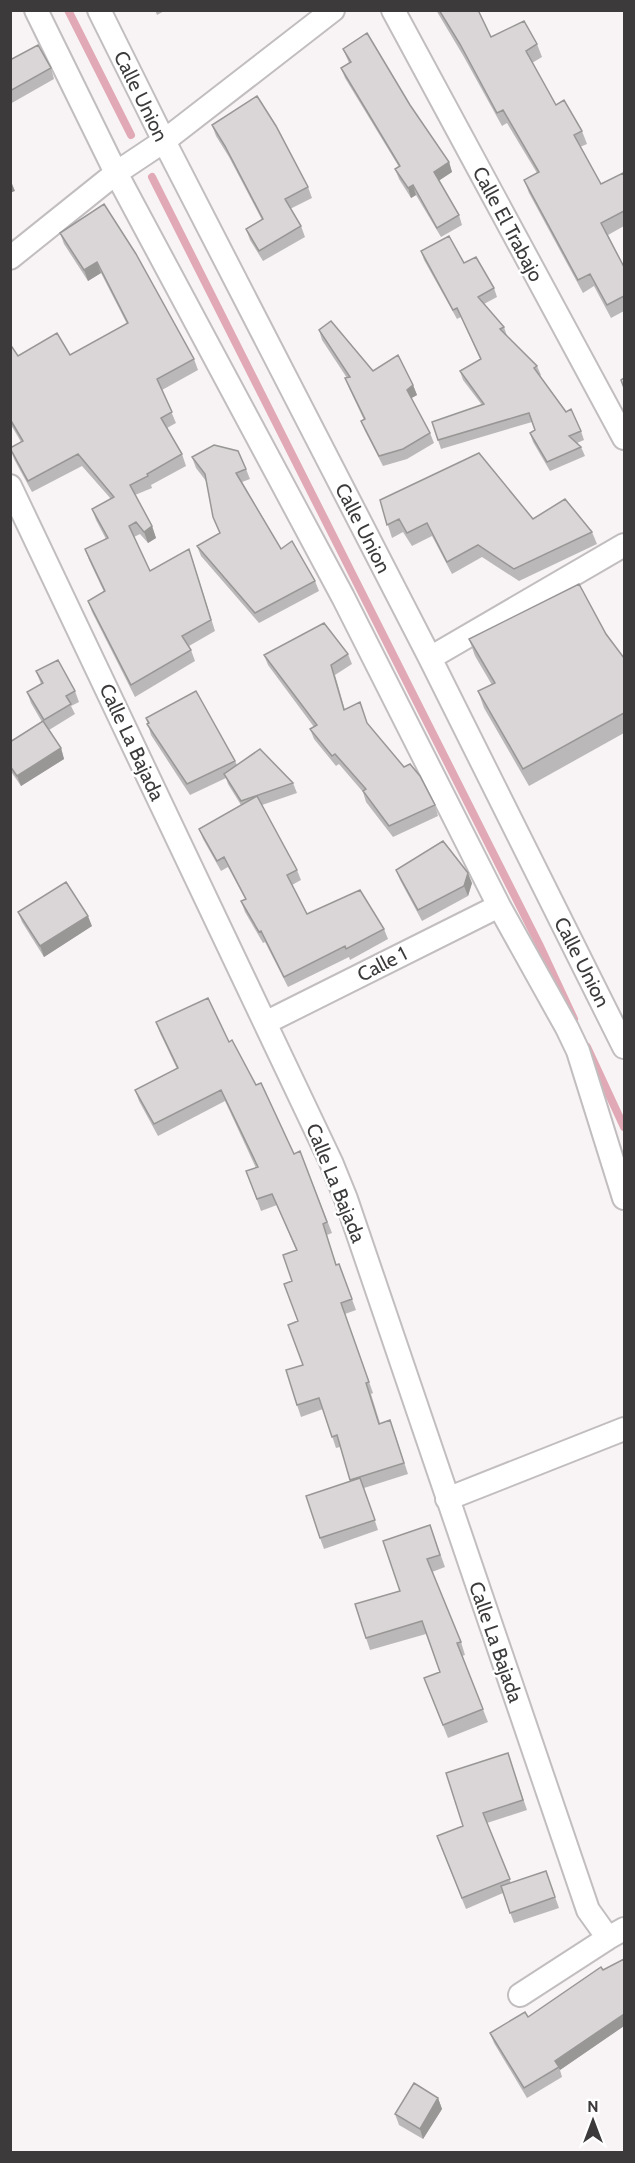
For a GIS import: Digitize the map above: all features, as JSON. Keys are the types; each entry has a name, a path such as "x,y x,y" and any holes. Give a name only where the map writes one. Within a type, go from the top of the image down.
{"street":[{"path":"36,10 116,173 343,597 499,906 567,1028 578,1051 624,1198"},
{"name":"Calle Union","path":"99,10 430,658 624,1047"},
{"path":"10,258 116,173 164,141 333,10"},
{"name":"Calle El Trabajo","path":"393,10 624,438"},
{"name":"Calle La Bajada","path":"10,486 331,1162 346,1199 588,1910 616,1934"},
{"path":"430,658 624,545"},
{"name":"Calle 1","path":"265,1023 499,906"},
{"path":"447,1499 624,1429"},
{"path":"520,1995 616,1934"}],"building":[{"path":"439,10 478,10 491,37 524,21 537,44 526,51 556,105 564,100 582,131 574,135 601,184 623,173 624,211 601,223 624,267 624,296 607,305 590,274 578,280 524,180 539,172 503,110 497,113"},
{"path":"367,33 410,105 449,162 434,172 459,215 437,228 413,185 408,188 395,169 400,166 341,68 351,62 343,49"},
{"path":"38,45 51,68 10,91 10,60"},
{"path":"257,96 276,126 308,187 285,199 301,226 259,251 246,229 263,219 212,125"},
{"path":"104,204 136,254 194,359 157,379 172,412 161,418 182,454 130,485 152,526 144,532 136,522 129,526 150,571 189,549 211,620 182,636 191,650 131,685 88,601 105,591 85,549 108,538 92,509 114,497 78,454 28,481 10,448 23,441 10,419 10,344 18,356 57,333 70,355 128,323 97,262 84,270 60,233"},
{"path":"449,236 464,263 476,257 494,288 478,297 504,327 500,329 537,366 534,368 566,412 571,409 581,431 569,436 581,447 547,462 530,433 535,430 529,413 438,440 432,422 484,404 460,371 481,359 457,308 453,310 421,251"},
{"path":"331,321 373,371 398,355 413,385 407,390 430,433 403,449 379,456 361,421 365,419 345,378 350,377 319,330"},
{"path":"214,445 238,451 246,469 236,473 281,549 292,541 315,581 255,613 197,546 220,533 213,517 205,474 192,457"},
{"path":"479,453 533,519 565,499 592,532 514,569 478,545 447,562 427,523 407,533 399,519 387,525 380,500"},
{"path":"579,584 606,634 624,658 624,713 523,769 478,691 495,683 469,639"},
{"path":"324,623 348,654 331,665 344,710 360,702 367,723 404,767 410,764 420,776 435,805 389,826 363,791 366,789 335,754 332,756 310,729 317,725 264,655"},
{"path":"58,660 75,691 66,696 71,704 44,720 27,692 43,683 36,671"},
{"path":"196,691 235,761 187,784 147,724 149,723 146,718"},
{"path":"43,721 61,748 17,776 10,766 10,742"},
{"path":"260,749 293,783 241,801 224,774"},
{"path":"257,796 297,870 287,875 307,914 360,890 384,929 284,977 261,931 259,932 241,901 246,899 224,857 217,861 199,829"},
{"path":"443,841 468,873 464,886 418,910 396,870"},
{"path":"66,882 88,916 40,946 18,912"},
{"path":"208,998 229,1042 232,1040 256,1085 261,1083 294,1154 300,1151 327,1222 323,1224 336,1265 339,1264 352,1299 341,1303 369,1382 366,1383 379,1424 390,1420 404,1463 350,1480 337,1435 332,1437 319,1398 297,1405 286,1370 303,1365 288,1325 298,1321 284,1284 292,1281 283,1255 297,1250 272,1194 257,1199 246,1171 258,1167 221,1090 154,1124 135,1090 178,1068 156,1022"},
{"path":"360,1478 375,1520 320,1538 306,1496"},
{"path":"430,1525 440,1555 427,1559 461,1642 457,1643 483,1709 443,1725 424,1678 440,1672 422,1621 366,1638 355,1604 400,1591 383,1541"},
{"path":"508,1753 523,1800 483,1813 510,1879 462,1898 437,1836 463,1826 446,1773"},
{"path":"546,1871 555,1897 510,1913 501,1886"},
{"path":"624,1959 624,2014 555,2061 559,2067 524,2088 490,2033 525,2012 528,2017 601,1967 603,1970"},
{"path":"414,2083 438,2098 420,2129 395,2114"}],"waterway":[{"path":"68,10 131,135"},
{"path":"152,177 539,944 574,1019"},
{"path":"587,1047 624,1127"}]}
